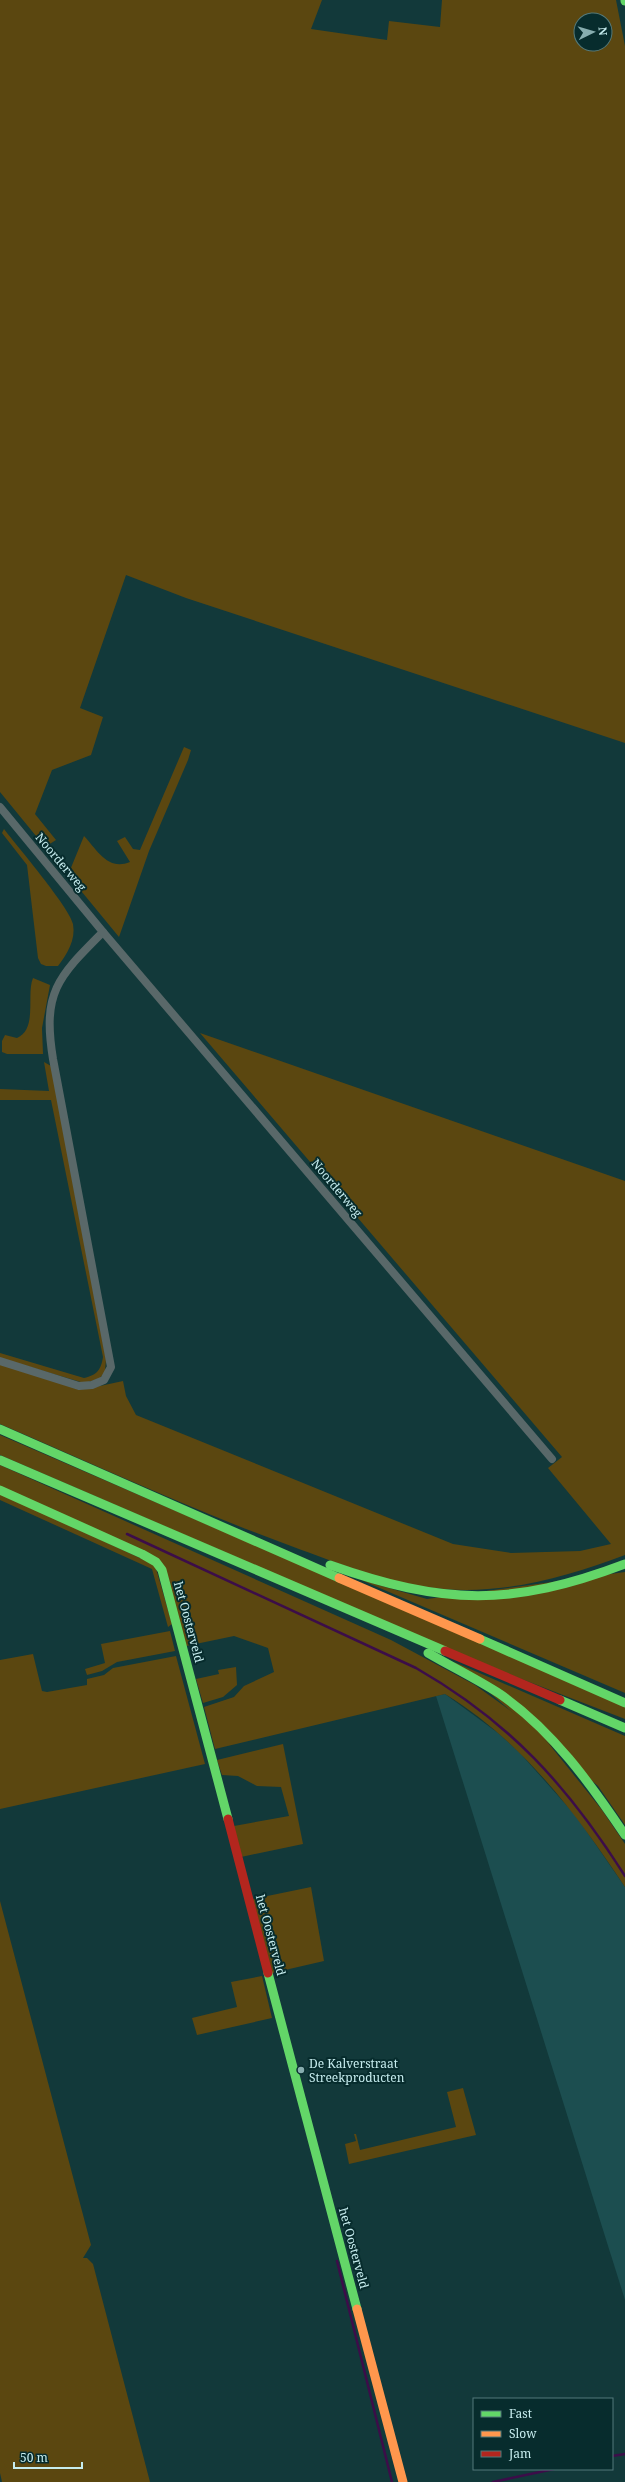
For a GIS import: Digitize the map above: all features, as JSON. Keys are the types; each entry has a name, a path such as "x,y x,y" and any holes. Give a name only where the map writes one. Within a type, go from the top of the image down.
{"main road":[{"path":"0,1429 622,1702"},
{"path":"0,1460 625,1728"},
{"name":"het Oosterveld","path":"0,1490 142,1554 156,1562 162,1570 403,2482"},
{"path":"262,1545 400,1587 448,1595 479,1596 532,1592 593,1576 625,1564"},
{"path":"369,1619 482,1683 537,1724 556,1742 584,1775 625,1835"}],"street":[{"name":"Noorderweg","path":"0,807 103,932 552,1459"},
{"path":"0,1361 83,1386 101,1382 110,1372 111,1362 53,1059 49,1017 54,993 64,973 103,932"}],"shaded area":[{"path":"0,0 322,0 311,29 387,40 389,21 440,27 442,0 616,0 625,46 625,743 186,598 126,575 80,708 103,717 91,755 52,770 35,814 56,840 45,847 0,792"},
{"path":"184,747 191,750 188,760 149,851 119,937 68,875 84,836 109,862 122,864 130,862 117,841 125,837 133,849 140,850"},
{"path":"4,829 53,891 70,916 74,930 72,941 58,966 46,966 41,964 38,958 27,865 2,833"},
{"path":"33,978 50,985 42,1028 43,1054 7,1054 2,1052 2,1041 5,1035 17,1038 27,1027"},
{"path":"200,1033 625,1181 625,1555 559,1577 513,1586 467,1590 424,1587 366,1573 254,1532 0,1424 0,1364 86,1389 123,1381 126,1396 136,1415 453,1544 511,1553 580,1551 611,1544 548,1468 562,1457"},
{"path":"44,1062 51,1066 106,1359 105,1372 99,1379 84,1383 0,1358 0,1353 84,1378 92,1375 100,1369 103,1357 51,1100 0,1100 0,1089 49,1091"},
{"path":"0,1435 625,1705 625,1719 488,1666 0,1455"},
{"path":"0,1465 391,1640 475,1685 529,1724 549,1744 602,1810 625,1844 625,1887 587,1832 546,1780 499,1734 473,1713 445,1694 215,1749 204,1707 234,1697 244,1686 274,1672 268,1648 234,1636 186,1646 165,1570 0,1487"},
{"path":"0,1493 155,1565 172,1624 168,1627 152,1569 0,1500"},
{"path":"625,1572 625,1693 361,1580 427,1599"},
{"path":"170,1631 175,1651 117,1662 102,1671 87,1675 85,1669 105,1663 101,1644"},
{"path":"33,1654 42,1691 47,1692 87,1685 87,1679 104,1675 113,1668 176,1656 205,1764 0,1809 0,1660"},
{"path":"454,1662 625,1736 625,1825 598,1786"},
{"path":"236,1667 237,1685 223,1697 203,1703 196,1679 219,1674 218,1670"},
{"path":"445,1694 498,1733 519,1752 576,1816 625,1887 625,2300 436,1696"},
{"path":"283,1744 303,1844 241,1857 234,1826 289,1816 281,1787 257,1786 238,1776 222,1775 217,1760"},
{"path":"311,1887 324,1961 272,1973 253,1899"},
{"path":"0,1901 91,2245 83,2258 87,2258 93,2264 150,2482 2,2482 0,2473"},
{"path":"262,1976 272,2018 197,2035 192,2018 237,2007 231,1982"},
{"path":"463,2088 476,2135 349,2164 345,2144 356,2141 354,2134 356,2134 360,2150 456,2127 447,2092"}],"waterway":[{"path":"127,1534 416,1668 450,1689 480,1710 534,1758 558,1784 581,1813 625,1876"},
{"path":"337,2261 392,2482"},
{"path":"613,2456 625,2454"},
{"path":"493,2482 549,2470"}],"traffic: fast":[{"path":"0,1429 339,1578"},
{"path":"0,1460 445,1651"},
{"path":"0,1490 142,1554 156,1562 162,1570 228,1819"},
{"path":"330,1565 408,1588 443,1594 478,1596 512,1594 547,1588 585,1578 625,1564"},
{"path":"480,1639 625,1703"},
{"path":"428,1653 500,1694 537,1724 569,1758 625,1835"},
{"path":"560,1700 625,1728"},
{"path":"268,1973 357,2309"}],"traffic: slow":[{"path":"339,1578 480,1639"},
{"path":"357,2309 403,2482"}],"traffic: jam":[{"path":"445,1651 560,1700"},
{"path":"228,1819 268,1973"}],"place":[{"name":"De Kalverstraat Streekproducten","path":"301,2070"}]}
